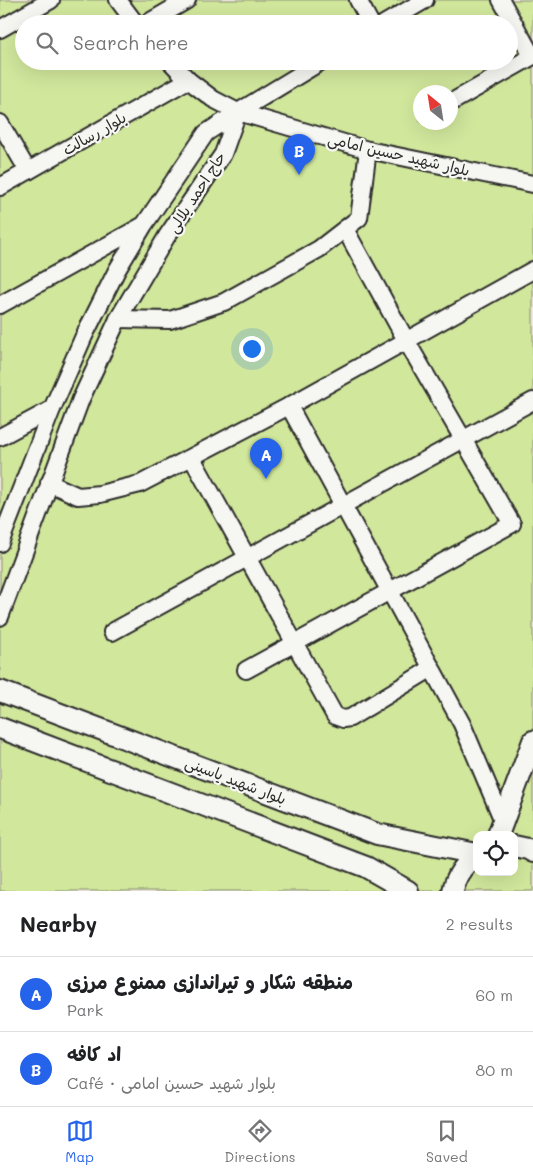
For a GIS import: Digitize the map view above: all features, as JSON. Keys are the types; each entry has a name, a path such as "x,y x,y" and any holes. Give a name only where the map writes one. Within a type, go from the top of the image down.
{"main road":[{"name":"بلوار شهید یاسینی","path":"0,691 377,834 473,853"},
{"path":"0,728 366,867 408,891"},
{"path":"501,828 533,741"},
{"path":"518,847 533,852"},
{"path":"453,891 455,882 464,866 473,858"}],"street":[{"path":"26,15 51,0"},
{"path":"118,0 129,15"},
{"path":"161,15 187,0"},
{"path":"358,0 366,15"},
{"path":"399,15 424,0"},
{"path":"501,0 509,15"},
{"path":"0,30 15,21"},
{"path":"518,31 532,56 518,64"},
{"name":"بلوار شهید حسین امامی","path":"179,70 188,80 213,99 238,112 368,150 533,184"},
{"path":"238,112 307,70"},
{"path":"458,98 508,70"},
{"name":"بلوار رسالت","path":"0,186 188,80"},
{"name":"حاج احمد یلالی","path":"0,543 52,409 84,336 117,270 144,225 206,133 238,112"},
{"name":"حاج احمد یلالی","path":"0,617 3,600 81,398 118,319 167,236 223,154 238,112"},
{"path":"0,123 28,171"},
{"path":"118,319 170,320 224,302 319,249 359,218 368,150"},
{"path":"0,306 144,225"},
{"path":"246,670 512,524 407,342 345,229"},
{"path":"49,483 78,496 100,494 140,484 407,342 533,270"},
{"path":"112,632 533,401"},
{"path":"289,406 462,724 501,828"},
{"path":"0,437 52,409"},
{"path":"192,458 335,716 343,719 350,718 432,668"}],"green space":[{"path":"0,0 533,0 533,891 0,891"}],"place":[{"name":"اد کافه","path":"299,175"},
{"name":"منطقه شکار و تیراندازی ممنوع مرزی","path":"266,479"}]}
